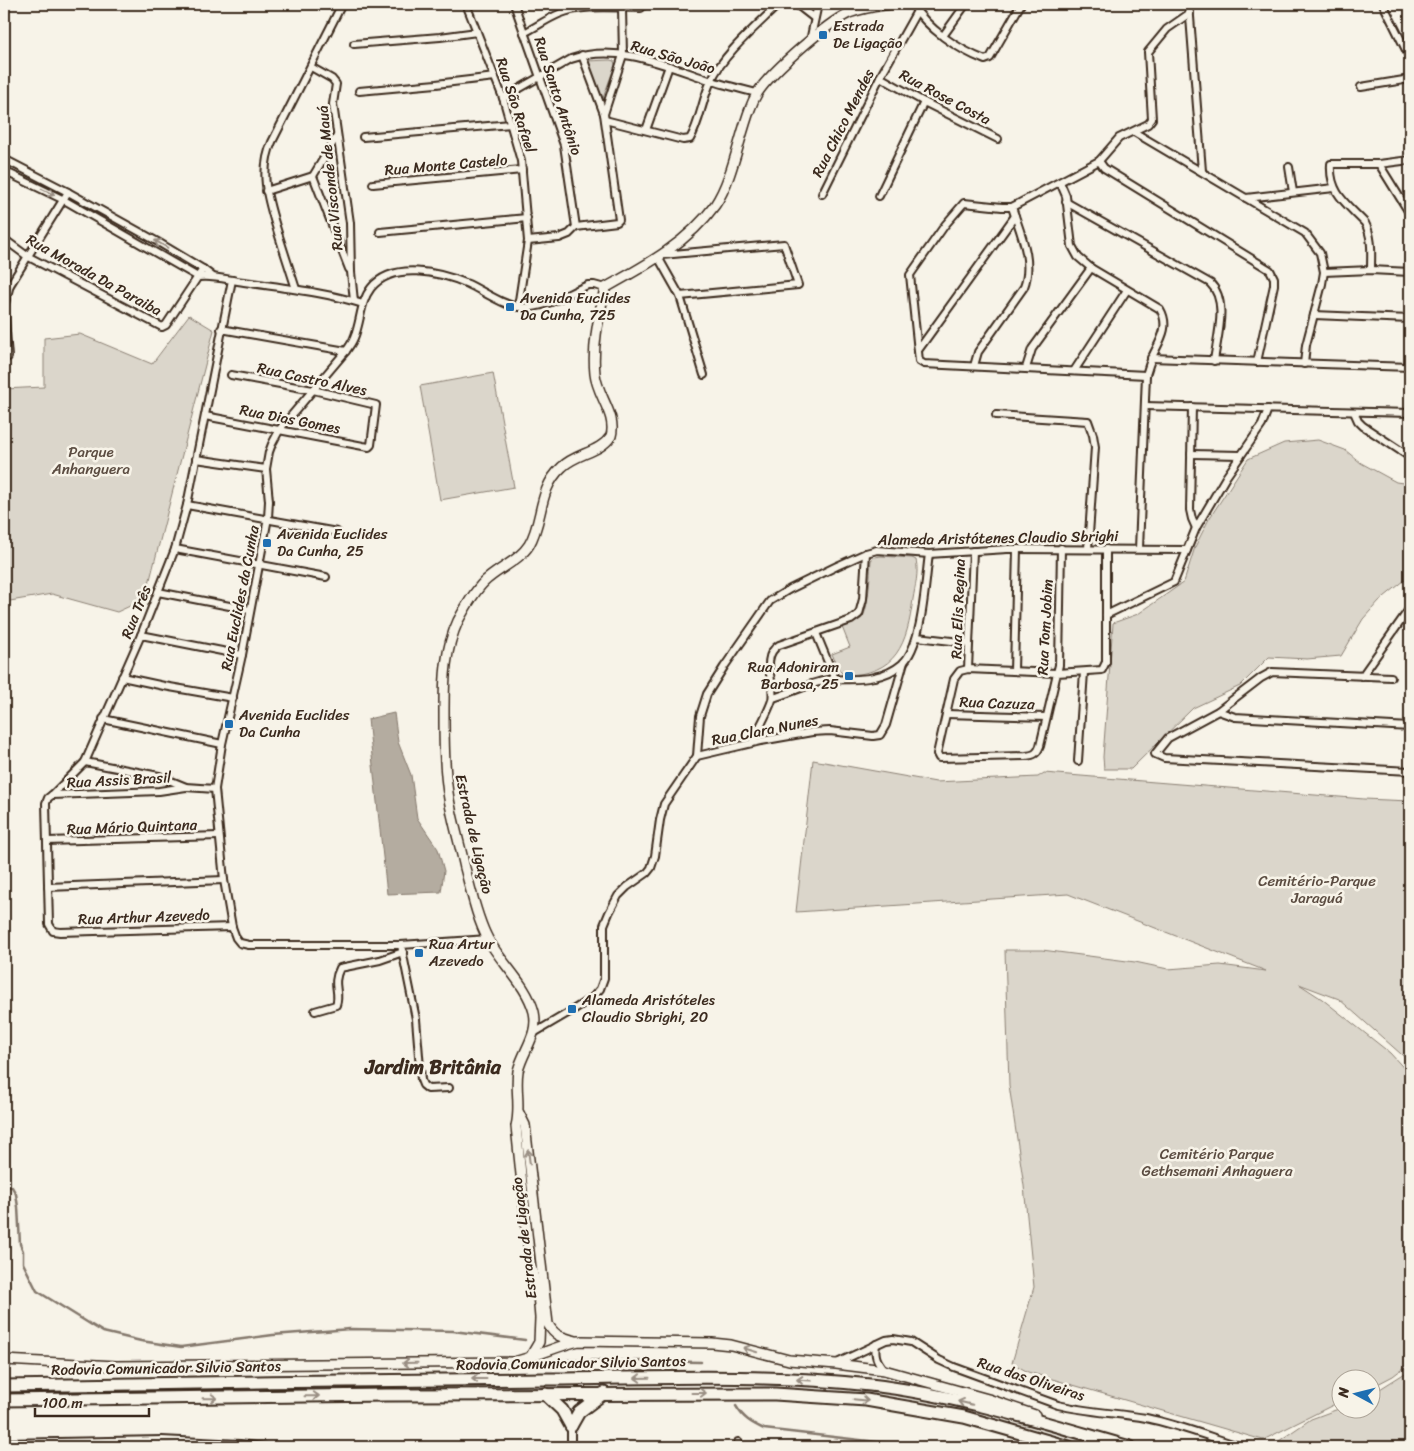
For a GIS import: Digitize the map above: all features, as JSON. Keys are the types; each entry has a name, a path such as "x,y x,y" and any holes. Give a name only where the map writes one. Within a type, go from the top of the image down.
{"highway":[{"name":"Rodovia Comunicador Silvio Santos","path":"4,1386 726,1377 795,1380 872,1385 942,1398 994,1410 1130,1447"},
{"path":"545,1394 562,1410 571,1426"},
{"path":"571,1426 579,1412 604,1394"},
{"name":"Rodovia Comunicador Silvio Santos","path":"4,1400 386,1395 775,1394 866,1400 964,1417 1069,1447"}],"main road":[{"path":"605,288 659,256 704,220 723,190 757,93 770,77 810,41 848,14 890,4"},
{"name":"Estrada de Ligação","path":"579,1341 558,1336 552,1332 548,1324 525,1125 520,1113 518,1074 534,1033 534,1012 529,1000 488,938 469,882 449,798 444,754 444,684 447,653 458,622 477,589 529,546 552,478 572,459 599,448 611,436 612,423 596,384 594,363 596,334 605,288"},
{"name":"Estrada de Ligação","path":"520,1113 516,1126 530,1262 538,1294 540,1318 538,1342 529,1359"},
{"path":"4,1360 125,1366 505,1363 529,1359 560,1346 579,1341 712,1343 731,1345 789,1360 884,1370 988,1399 1106,1440"}],"street":[{"path":"296,289 266,191 266,163 270,147 342,4"},
{"name":"Rua São Rafael","path":"466,4 503,98 520,154 528,241 518,307"},
{"name":"Rua Santo Antônio","path":"514,4 564,145 576,227"},
{"path":"604,117 683,140 690,139 711,81 734,49 779,4"},
{"path":"796,4 814,18"},
{"path":"810,41 818,4"},
{"path":"912,4 943,36 983,60 990,58 1021,4"},
{"path":"943,36 966,4"},
{"path":"1189,4 1202,171"},
{"path":"1383,4 1410,58"},
{"path":"604,117 624,55 622,8"},
{"path":"524,33 558,14 566,12 587,9 641,8"},
{"name":"Rua Chico Mendes","path":"822,194 880,77 917,11"},
{"path":"1146,375 924,364 919,361 910,275 945,225 964,203 1002,208 1012,207 1099,161 1119,138 1148,124 1152,118 1148,52 1167,29 1190,13"},
{"path":"354,44 477,32"},
{"name":"Rua São João","path":"503,98 571,59 582,55 603,54 624,55 669,66 711,81 757,93"},
{"path":"528,241 559,238 569,234 576,227 617,222 619,220 604,117 582,55"},
{"path":"646,130 669,66"},
{"name":"Rua Visconde de Mauá","path":"311,67 335,82 333,104 350,231 354,301"},
{"path":"359,91 495,77"},
{"name":"Rua Rose Costa","path":"880,77 924,102 998,139"},
{"path":"1361,87 1410,79"},
{"path":"879,196 924,102"},
{"path":"362,137 510,124"},
{"path":"1134,132 1306,233 1320,253 1324,272 1306,345 1304,364"},
{"path":"266,191 313,176 337,136"},
{"path":"4,159 134,229 212,276"},
{"path":"1372,270 1372,242 1368,229 1365,223 1339,196 1334,188 1330,174 1331,164 1379,164 1410,160"},
{"path":"1099,161 1104,168 1270,270 1274,278 1274,285 1257,362"},
{"path":"11,163 4,172 64,200 198,277 212,276 296,289 363,304"},
{"path":"1379,164 1410,214"},
{"path":"1288,167 1293,192"},
{"name":"Rua Monte Castelo","path":"373,184 522,170"},
{"path":"313,176 351,272"},
{"path":"1060,182 1066,202 1072,246 1078,257 1091,268 1160,309 1164,317 1163,336 1146,375 1139,549"},
{"path":"1246,198 1334,188"},
{"path":"8,357 4,307 10,286 68,192"},
{"path":"1066,202 1214,287 1219,297 1221,308 1214,361"},
{"path":"974,366 978,352 1026,282 1028,259 1012,207"},
{"path":"919,349 1015,216"},
{"path":"380,232 527,218"},
{"path":"130,238 134,229"},
{"name":"Rua Morada Da Paraiba","path":"4,239 27,256 162,327 166,325 203,269"},
{"path":"680,296 798,285 784,244 659,256 680,296 704,374"},
{"path":"1026,368 1032,349 1091,268"},
{"path":"1324,272 1372,270 1410,272"},
{"name":"Rua Euclides da Cunha","path":"232,927 224,880 215,789 222,744 242,656 268,518 269,501 266,469 269,452 280,430 346,351 354,338 363,304 370,289 384,277 395,272 414,271 451,278 518,307 548,304 588,285 605,288"},
{"name":"Rua Três","path":"56,932 50,928 49,924 46,803 48,798 84,762 141,635 175,549 187,505 232,280"},
{"path":"1074,371 1127,290"},
{"path":"1314,315 1410,319"},
{"path":"221,329 346,351"},
{"path":"1152,358 1410,367"},
{"name":"Rua Castro Alves","path":"231,375 314,390 376,406 370,446"},
{"path":"1145,406 1410,413"},
{"path":"1192,407 1190,510 1196,528"},
{"path":"1106,615 1174,582 1196,528 1215,494 1262,425 1268,409"},
{"path":"1354,412 1358,421 1363,426 1410,457"},
{"name":"Rua Dias Gomes","path":"205,416 370,446"},
{"path":"996,416 1088,421 1095,447 1088,549"},
{"path":"1191,454 1241,455"},
{"path":"196,460 266,469"},
{"path":"187,505 268,518 337,532"},
{"name":"Alameda Aristótenes Claudio Sbrighi","path":"697,756 700,716 707,694 770,601 790,589 866,553 877,550 929,554 1061,548 1187,550"},
{"name":"Rua Tom Jobim","path":"946,714 937,756 940,758 1026,756 1035,754 1040,746 1057,672 1060,648 1061,548"},
{"path":"175,549 326,577"},
{"path":"1014,671 1017,549"},
{"path":"946,714 955,676 960,671 968,668 1057,672 1102,670 1106,662 1106,549"},
{"name":"Rua Elis Regina","path":"968,668 973,551"},
{"path":"752,743 773,698 770,674 772,651 779,645 850,620 859,614 863,599 866,553"},
{"path":"773,698 814,683 835,679 872,678 892,671 904,662 917,637 920,625 929,554"},
{"path":"158,592 250,610"},
{"path":"1362,676 1410,608"},
{"path":"816,633 835,679"},
{"path":"141,635 242,656"},
{"path":"917,637 968,643"},
{"name":"Rua Clara Nunes","path":"697,756 752,743 820,731 880,735 886,726 904,662"},
{"path":"1078,761 1084,672"},
{"path":"1391,677 1272,672 1261,678 1218,711 1168,738 1156,754 1164,758 1410,771 1410,766"},
{"path":"122,677 233,698"},
{"path":"1218,711 1235,717 1410,728"},
{"name":"Rua Cazuza","path":"946,714 1046,718"},
{"path":"103,719 222,744"},
{"path":"534,1033 586,1001 600,989 604,978 604,925 608,913 623,892 643,877 651,868 655,856 664,804 697,756"},
{"path":"84,762 159,776 186,787 215,789"},
{"name":"Rua Assis Brasil","path":"52,796 159,791 186,787"},
{"name":"Rua Mário Quintana","path":"47,841 219,836"},
{"path":"48,887 224,880"},
{"path":"232,927 240,943 249,945 402,949 488,938"},
{"name":"Rua Arthur Azevedo","path":"56,932 232,927"},
{"path":"315,1011 336,1005 338,999 335,978 340,968 380,960 402,949"},
{"path":"402,949 416,1019 423,1086 428,1090 449,1088"},
{"name":"Rua das Oliveiras","path":"836,1364 886,1340 911,1342 939,1360 1058,1405 1148,1419 1242,1447"},
{"path":"876,1344 874,1353 884,1370"},
{"path":"563,1447 571,1447 571,1426"},
{"path":"4,1443 31,1444 162,1440 264,1447"}],"green space":[{"path":"587,61 614,61 615,65 602,101"},
{"name":"Parque Anhanguera","path":"189,315 214,330 145,599 117,612 52,594 4,602 4,389 44,387 44,338 80,334 152,364"},
{"path":"493,373 514,487 440,500 420,386"},
{"path":"1318,440 1345,450 1361,463 1396,482 1410,484 1410,576 1379,601 1363,619 1341,656 1307,659 1269,657 1240,686 1193,708 1131,769 1104,769 1103,757 1113,623 1138,614 1184,582 1195,547 1209,519 1248,459 1284,443"},
{"path":"881,556 912,558 916,560 916,580 903,643 888,663 862,674 844,675 839,670 832,654 850,647 842,627 857,622 864,615 869,591 871,560"},
{"name":"Cemitério Parque Gethsemani Anhaguera","path":"813,760 936,782 1038,777 1044,773 1364,799 1410,801 1410,1062 1339,999 1299,984 1322,999 1390,1053 1410,1075 1410,1363 1382,1382 1382,1368 1332,1368 1332,1406 1263,1440 1028,1372 1012,1363 1034,1287 1024,1186 1009,1085 1005,950 1042,950 1135,962 1168,969 1220,965 1266,971 1068,894 796,912"},
{"path":"1410,1370 1410,1447 1288,1447 1276,1443 1311,1419 1332,1411 1332,1418 1382,1418 1382,1388"}],"shaded area":[{"path":"394,713 398,742 411,775 417,818 438,849 444,871 441,892 387,894 368,719"}],"waterway":[{"path":"4,1186 12,1187 16,1194 23,1263 37,1291 103,1332 141,1341 181,1347 273,1335 350,1329 453,1331 525,1340"},
{"path":"567,1360 701,1362"},
{"path":"736,1406 748,1420 764,1429 921,1447"}],"place":[{"name":"Estrada De Ligação","path":"823,35"},
{"name":"Avenida Euclides Da Cunha, 725","path":"510,307"},
{"name":"Avenida Euclides Da Cunha, 25","path":"267,543"},
{"name":"Rua Adoniram Barbosa, 25","path":"849,676"},
{"name":"Avenida Euclides Da Cunha","path":"229,724"},
{"name":"Rua Artur Azevedo","path":"419,953"},
{"name":"Alameda Aristóteles Claudio Sbrighi, 20","path":"572,1009"}],"district":[{"name":"Jardim Britânia","path":"433,1067"}],"park label":[{"name":"Cemitério-Parque Jaraguá","path":"1317,890"}]}
